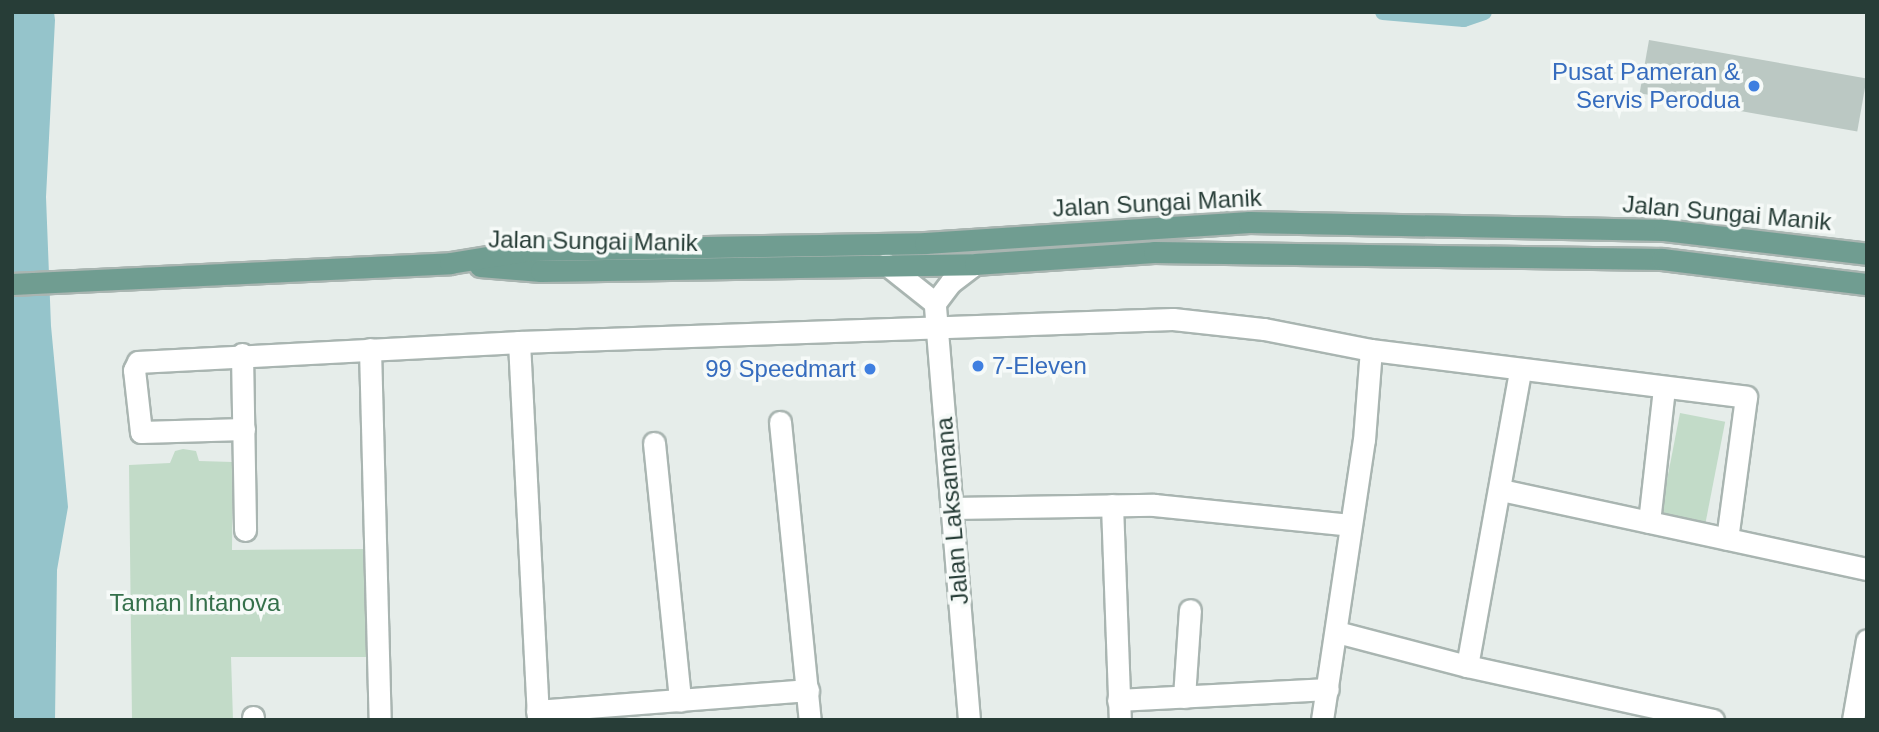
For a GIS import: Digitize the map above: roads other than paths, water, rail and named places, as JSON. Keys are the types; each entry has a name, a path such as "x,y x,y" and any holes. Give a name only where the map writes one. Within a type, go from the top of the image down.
{"main road":[{"name":"Jalan Sungai Manik","path":"12,284 148,281 450,264 530,250 925,243 1249,222 1664,230 1867,254"},
{"name":"Jalan Sungai Manik","path":"450,264 541,271 975,264 1154,252 1662,259 1867,284"}],"street":[{"path":"886,264 935,303 951,282 975,264"},
{"name":"Jalan Laksamana","path":"935,303 969,720"},
{"path":"244,429 141,432 134,370 146,359 242,354 936,327 1206,320 1371,350 1520,371 1745,397 1727,539"},
{"path":"519,342 537,715 808,690"},
{"path":"370,349 380,720"},
{"path":"1322,720 1364,440 1371,350"},
{"path":"242,354 244,530"},
{"path":"1467,666 1501,490 1520,371"},
{"path":"1649,522 1664,388"},
{"path":"780,422 810,720"},
{"path":"654,443 680,701"},
{"path":"1501,490 1867,569"},
{"path":"951,508 1112,505 1193,508 1350,526"},
{"path":"1112,505 1119,710 1184,697 1328,689"},
{"path":"1184,697 1190,610"},
{"path":"1337,632 1467,666 1713,720"},
{"path":"1853,720 1867,640"}],"water":[{"path":"12,12 54,12 55,20 46,197 51,326 68,507 57,570 55,720 12,720"}],"waterway":[{"path":"1383,12 1464,19 1484,12"}],"place":[{"name":"Pusat Pameran & Servis Perodua","path":"1754,86"},
{"name":"7-Eleven","path":"978,366"},
{"name":"99 Speedmart","path":"870,369"}],"park label":[{"name":"Taman Intanova","path":"195,603"}]}
